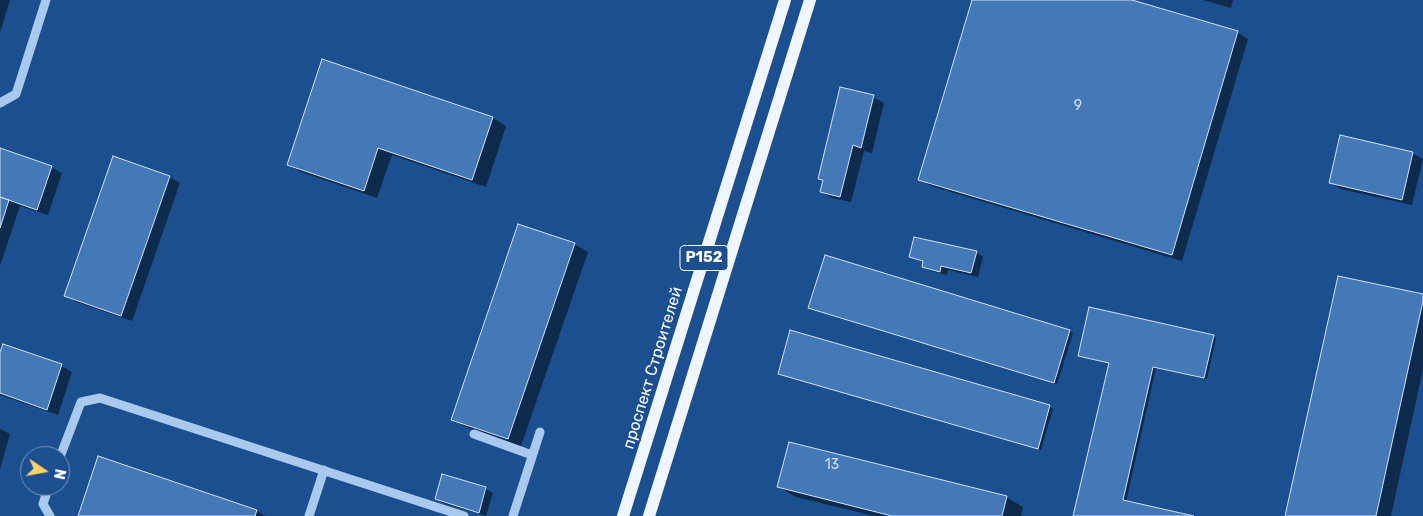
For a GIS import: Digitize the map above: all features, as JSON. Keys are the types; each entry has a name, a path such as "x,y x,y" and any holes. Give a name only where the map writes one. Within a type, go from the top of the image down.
{"main road":[{"name":"проспект Строителей","path":"623,516 785,0"},
{"name":"Р152","path":"649,516 810,0"}],"lane":[{"path":"0,103 16,94 46,0"},
{"path":"64,446 80,402 100,398 461,516"},
{"path":"513,516 540,432"},
{"path":"474,434 532,455"},
{"path":"309,516 324,470"},
{"path":"45,496 42,504 50,516"}],"building":[{"path":"972,0 1132,0 1238,31 1172,255 918,180"},
{"path":"322,59 493,117 472,180 378,148 364,191 287,165"},
{"path":"840,87 874,95 861,148 853,145 840,197 820,192 823,180 818,179"},
{"path":"1340,135 1413,152 1402,200 1329,183"},
{"path":"0,148 52,166 37,210 0,197"},
{"path":"113,156 170,176 121,316 64,296"},
{"path":"0,197 9,200 0,228"},
{"path":"518,224 575,243 508,439 451,420"},
{"path":"914,237 977,251 971,273 941,266 940,272 922,267 923,261 909,257"},
{"path":"825,255 1070,330 1054,383 808,308"},
{"path":"1338,276 1423,294 1376,516 1285,516"},
{"path":"1089,307 1214,335 1204,378 1153,367 1123,500 1194,516 1073,516 1109,363 1078,356"},
{"path":"790,330 1050,405 1038,449 778,374"},
{"path":"3,344 62,364 47,410 0,393 0,352"},
{"path":"789,442 1007,496 1002,516 892,516 777,487"},
{"path":"98,456 257,510 255,516 78,516"},
{"path":"442,474 486,487 479,513 435,499"}]}
